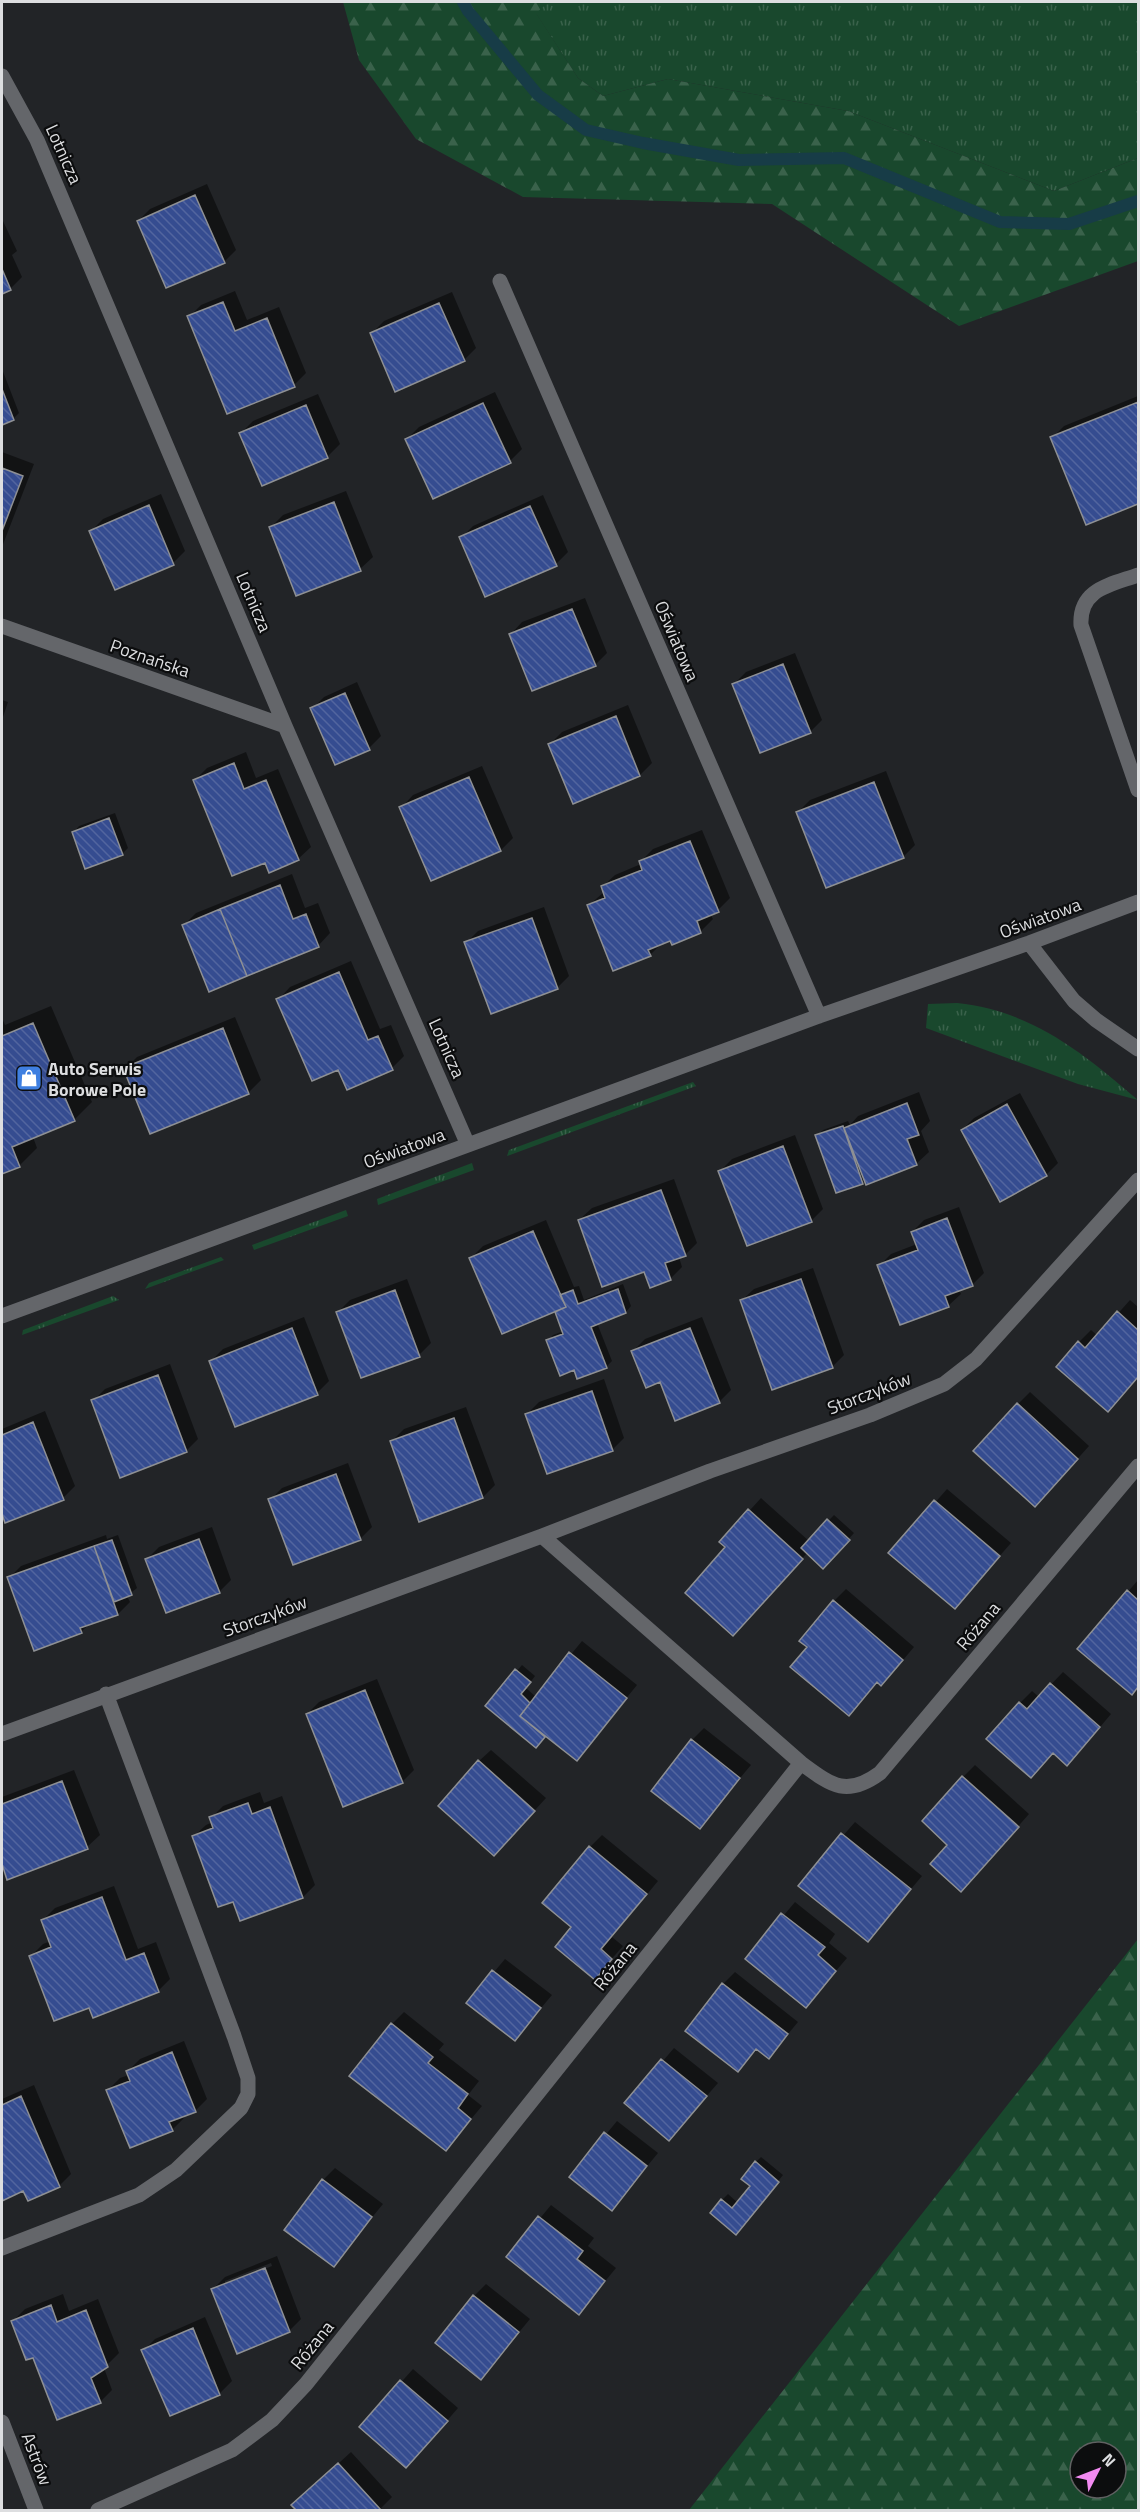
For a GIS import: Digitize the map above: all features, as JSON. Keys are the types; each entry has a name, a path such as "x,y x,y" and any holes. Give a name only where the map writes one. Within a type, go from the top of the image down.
{"street":[{"name":"Lotnicza","path":"2,76 37,140 285,726 468,1145"},
{"name":"Oświatowa","path":"500,281 819,1016"},
{"path":"1138,575 1095,591 1085,600 1080,612 1081,625 1138,790"},
{"name":"Poznańska","path":"2,626 285,726"},
{"name":"Oświatowa","path":"2,1316 819,1016 1029,944 1138,902"},
{"path":"1029,944 1074,1001 1096,1020 1138,1049"},
{"name":"Storczyków","path":"2,1734 542,1536 710,1471 870,1414 944,1384 976,1359 1138,1180"},
{"name":"Różana","path":"98,2511 232,2450 272,2420 300,2391 801,1763 839,1787 854,1788 880,1773 1138,1466"},
{"path":"542,1536 801,1763"},
{"path":"2,2248 140,2195 176,2170 241,2108 248,2094 248,2078 234,2036 106,1694"},
{"name":"Astrów","path":"2,2422 36,2511"}],"green space":[{"path":"343,2 549,2 536,13 578,78 603,96 668,79 848,111 1054,191 1138,158 1138,261 959,326 772,204 523,197 416,139 359,60"},
{"path":"549,2 1138,2 1138,158 1054,191 848,111 668,79 603,96 578,78 535,12"},
{"path":"957,1003 984,1007 1009,1015 1055,1036 1097,1066 1138,1100 1078,1084 926,1028 928,1004"},
{"path":"693,1082 696,1086 507,1156 509,1150"},
{"path":"472,1163 474,1170 378,1205 377,1199"},
{"path":"346,1210 348,1216 254,1250 252,1245"},
{"path":"221,1257 224,1260 145,1289 149,1283"},
{"path":"113,1296 119,1300 22,1335 23,1330"},
{"path":"1138,1939 1138,2510 689,2510"}],"building":[{"path":"195,195 225,263 166,288 137,221"},
{"path":"2,269 11,290 2,294"},
{"path":"223,302 235,331 267,318 295,387 227,414 187,316"},
{"path":"439,303 465,361 395,392 370,333"},
{"path":"2,389 14,420 2,425"},
{"path":"1138,402 1138,504 1086,525 1050,437"},
{"path":"483,403 511,463 433,499 405,439"},
{"path":"306,405 328,458 262,486 239,433"},
{"path":"2,468 23,476 2,531"},
{"path":"334,502 361,571 296,596 269,527"},
{"path":"149,505 174,565 115,590 89,531"},
{"path":"530,506 557,566 485,597 459,537"},
{"path":"572,609 596,666 532,691 509,634"},
{"path":"783,664 811,733 760,753 732,684"},
{"path":"345,693 370,750 335,765 310,708"},
{"path":"616,716 640,776 573,804 548,744"},
{"path":"234,763 244,789 266,780 299,860 269,873 265,863 232,876 193,780"},
{"path":"469,777 501,851 431,881 399,807"},
{"path":"874,782 904,858 826,888 796,812"},
{"path":"109,818 123,855 85,869 72,832"},
{"path":"690,841 719,912 697,921 701,933 672,945 670,941 648,950 651,956 613,971 587,905 605,898 601,886 642,870 639,861"},
{"path":"280,885 293,919 306,914 319,947 247,976 220,909"},
{"path":"220,909 247,976 209,992 182,925"},
{"path":"532,918 558,989 491,1014 464,942"},
{"path":"339,972 368,1040 378,1036 393,1070 347,1090 338,1070 312,1081 276,999"},
{"name":"Auto Serwis Borowe Pole","path":"33,1023 75,1121 12,1147 20,1167 2,1174 2,1036"},
{"path":"223,1028 249,1094 150,1134 123,1068"},
{"path":"907,1103 919,1135 907,1139 917,1165 866,1185 844,1128"},
{"path":"1007,1104 1047,1176 1000,1202 961,1130"},
{"path":"843,1126 863,1184 836,1193 815,1135"},
{"path":"783,1146 812,1222 747,1246 718,1171"},
{"path":"661,1190 686,1256 665,1263 671,1280 650,1288 644,1272 602,1287 578,1220"},
{"path":"947,1218 973,1286 945,1296 949,1307 900,1325 877,1265 918,1250 911,1232"},
{"path":"533,1231 566,1307 502,1334 469,1258"},
{"path":"801,1279 833,1368 772,1390 740,1300"},
{"path":"618,1289 626,1313 591,1327 607,1368 577,1379 574,1370 560,1376 546,1340 563,1334 555,1312 566,1307 560,1295 573,1290 578,1304"},
{"path":"395,1290 420,1357 361,1378 336,1312"},
{"path":"1117,1311 1138,1330 1138,1377 1108,1412 1056,1367 1078,1341 1085,1348"},
{"path":"292,1328 318,1395 235,1427 209,1361"},
{"path":"690,1328 720,1403 675,1421 660,1382 646,1388 631,1351"},
{"path":"158,1375 187,1452 120,1478 91,1400"},
{"path":"592,1391 613,1451 547,1474 525,1414"},
{"path":"1017,1403 1078,1459 1035,1507 973,1451"},
{"path":"454,1418 483,1498 419,1522 390,1441"},
{"path":"33,1422 64,1500 5,1523 2,1514 2,1435"},
{"path":"336,1474 361,1540 293,1565 268,1499"},
{"path":"934,1500 1000,1556 955,1609 888,1553"},
{"path":"748,1509 803,1559 733,1636 685,1593 725,1547 719,1542"},
{"path":"827,1519 850,1540 823,1569 801,1548"},
{"path":"199,1539 220,1593 166,1613 145,1559"},
{"path":"112,1540 132,1595 114,1602 94,1546"},
{"path":"94,1546 118,1615 80,1628 82,1633 34,1651 7,1577"},
{"path":"1127,1590 1138,1600 1138,1687 1132,1695 1077,1649"},
{"path":"833,1600 903,1660 881,1686 877,1682 849,1716 790,1667 807,1647 799,1641"},
{"path":"569,1652 627,1698 577,1761 520,1716"},
{"path":"515,1669 531,1682 521,1694 530,1703 520,1716 545,1737 536,1748 485,1706"},
{"path":"1050,1683 1100,1727 1067,1766 1053,1753 1031,1778 986,1739 1019,1702 1027,1709"},
{"path":"365,1690 403,1783 343,1807 306,1714"},
{"path":"691,1739 740,1778 700,1829 651,1791"},
{"path":"478,1760 535,1811 494,1856 438,1806"},
{"path":"962,1776 1019,1827 961,1892 930,1864 947,1845 922,1821"},
{"path":"62,1781 88,1849 7,1880 2,1864 2,1804"},
{"path":"248,1803 252,1814 270,1807 303,1898 240,1921 233,1902 218,1907 192,1836 213,1828 209,1817"},
{"path":"841,1833 911,1889 868,1942 798,1886"},
{"path":"589,1846 647,1894 601,1949 612,1959 595,1980 555,1947 571,1927 542,1903"},
{"path":"102,1897 126,1960 144,1953 159,1992 93,2018 89,2008 54,2021 29,1956 51,1947 41,1920"},
{"path":"781,1913 825,1947 818,1955 836,1971 806,2008 745,1959"},
{"path":"492,1970 541,2008 515,2041 466,2003"},
{"path":"722,1983 788,2034 769,2059 756,2049 738,2072 685,2031"},
{"path":"391,2023 433,2057 428,2063 468,2094 458,2108 471,2119 446,2151 349,2076"},
{"path":"172,2052 196,2112 169,2122 173,2131 130,2148 106,2090 130,2081 126,2071"},
{"path":"661,2059 707,2096 669,2141 624,2103"},
{"path":"21,2096 60,2187 28,2201 23,2191 2,2201 2,2105"},
{"path":"604,2132 647,2166 612,2211 569,2177"},
{"path":"755,2161 779,2182 736,2235 710,2213 721,2199 732,2208 750,2186 741,2179"},
{"path":"322,2179 372,2217 334,2267 284,2230"},
{"path":"538,2216 583,2251 577,2259 605,2281 579,2315 506,2257"},
{"path":"265,2268 290,2332 237,2354 211,2289"},
{"path":"473,2295 519,2332 481,2380 435,2343"},
{"path":"51,2305 57,2322 86,2310 108,2367 91,2378 101,2403 57,2420 33,2358 26,2360 11,2321"},
{"path":"193,2328 220,2395 170,2416 141,2350"},
{"path":"400,2380 448,2421 406,2468 359,2427"},
{"path":"338,2463 381,2510 296,2510 291,2505"}],"waterway":[{"path":"463,2 538,95 586,130 739,160 844,158 1000,222 1069,224 1138,201"}],"place":[{"name":"Auto Serwis Borowe Pole","path":"29,1078"}]}
